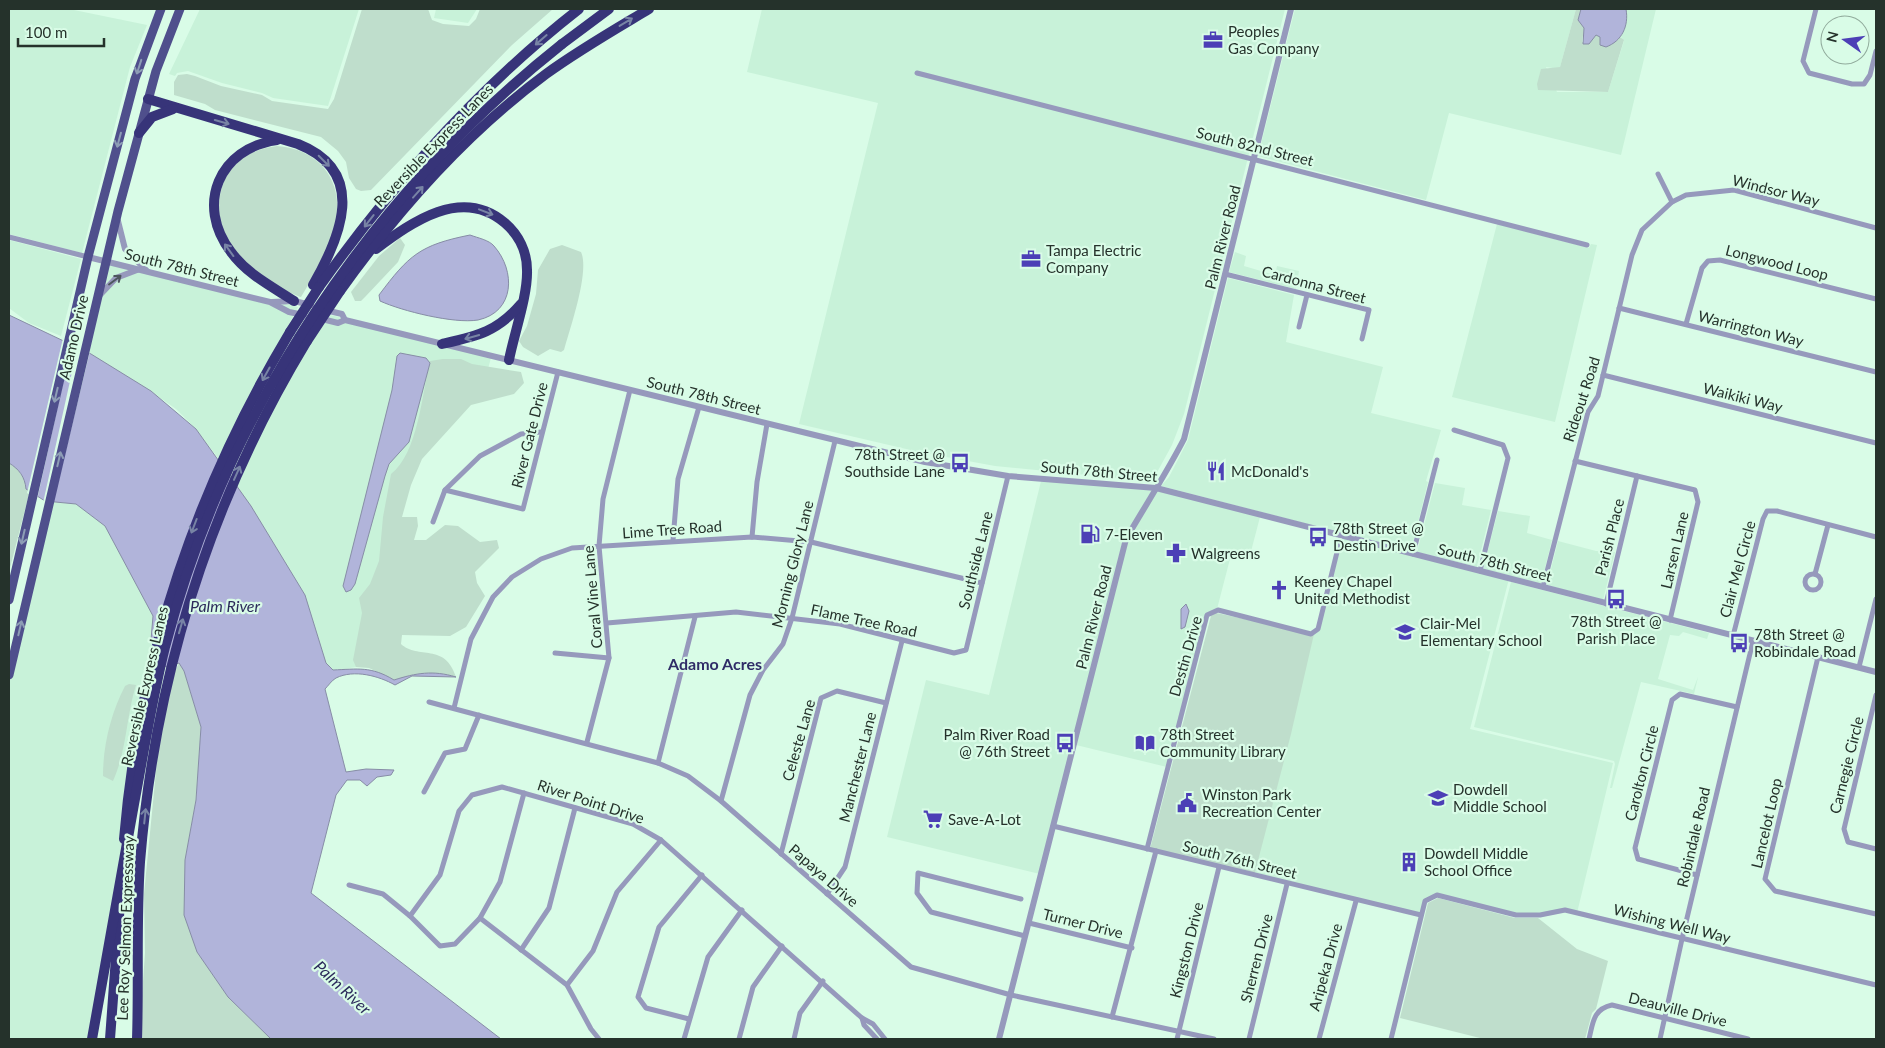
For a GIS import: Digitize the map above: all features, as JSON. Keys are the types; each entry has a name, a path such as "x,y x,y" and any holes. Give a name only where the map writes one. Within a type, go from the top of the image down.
{"highway":[{"name":"Lee Roy Selmon Expressway","path":"110,1039 128,795 149,677 182,558 207,493 234,433 316,286 371,218 425,156 495,83 579,9"},
{"name":"Reversible Express Lanes","path":"92,1039 161,663 197,546 232,461 264,396 302,332 373,231 416,180 458,136 510,87 562,44 609,9"},
{"name":"Lee Roy Selmon Expressway","path":"136,1039 138,904 142,837 153,752 169,673 204,554 232,483 260,424 307,341 340,291 365,257 417,194 495,115 565,60 649,9"},
{"path":"148,99 175,109 304,146 317,154 333,171 340,186 343,205 340,226 316,286"},
{"path":"139,133 157,114 175,109"},
{"path":"281,140 253,146 230,163 216,187 214,216 222,238 241,264 256,277 294,301"},
{"path":"365,257 404,227 431,214 460,207 479,209 503,221 512,230 522,246 527,270 509,360"},
{"path":"442,344 492,330 506,321 521,303"}],"main road":[{"name":"Adamo Drive","path":"9,600 88,258 132,93 161,9"},
{"name":"Adamo Drive","path":"9,675 105,261 148,99 180,9"}],"street":[{"name":"Palm River Road","path":"999,1039 1126,540 1156,488 1166,475 1184,439 1291,9"},
{"path":"1816,9 1803,61 1808,73 1852,84 1864,84 1870,75 1876,51"},
{"name":"South 82nd Street","path":"917,73 1587,245"},
{"path":"1658,174 1672,202"},
{"name":"Windsor Way","path":"1672,202 1686,195 1734,190 1876,228"},
{"name":"Rideout Road","path":"1543,587 1588,412 1598,396 1632,255 1642,230 1672,202"},
{"path":"118,211 118,228 125,249 148,272"},
{"path":"9,237 88,258"},
{"name":"South 78th Street","path":"88,258 270,302 289,312 338,323 345,320 925,462 1008,476 1156,488 1876,672"},
{"name":"Longwood Loop","path":"1686,324 1702,268 1708,261 1720,260 1876,299"},
{"path":"96,299 116,278 139,269"},
{"name":"Cardonna Street","path":"1226,274 1369,310 1362,339"},
{"path":"1299,327 1307,294"},
{"name":"South 78th Street","path":"270,302 294,301 342,314 345,320"},
{"name":"Warrington Way","path":"1619,308 1876,372"},
{"name":"River Gate Drive","path":"445,490 523,509 541,432 558,372"},
{"name":"Waikiki Way","path":"1603,375 1876,443"},
{"name":"Coral Vine Lane","path":"588,742 609,658 599,546 603,499 630,390"},
{"path":"673,540 678,479 699,407"},
{"path":"752,537 757,482 766,424"},
{"path":"1454,430 1503,445 1508,458 1480,571"},
{"path":"433,522 445,490 480,456 521,434 541,432"},
{"name":"Morning Glory Lane","path":"721,801 750,695 763,670 783,644 792,618 835,440"},
{"path":"1413,554 1437,460"},
{"name":"Larsen Lane","path":"1575,461 1695,490 1698,502 1670,620"},
{"name":"Southside Lane","path":"966,650 1008,476"},
{"name":"Parish Place","path":"1606,604 1637,476"},
{"name":"Clair Mel Circle","path":"1733,636 1763,519 1767,511 1777,511 1876,537"},
{"path":"1816,574 1828,525"},
{"name":"Destin Drive","path":"1147,849 1207,615 1218,610 1310,634 1318,629 1341,536"},
{"name":"Lime Tree Road","path":"454,708 471,639 493,597 512,577 541,559 572,548 673,540 752,537 811,542 982,582"},
{"path":"1859,667 1876,599"},
{"name":"Flame Tree Road","path":"607,623 736,612 840,624 902,641 954,652 966,650"},
{"path":"658,763 695,617"},
{"name":"Manchester Lane","path":"827,894 845,867 902,641"},
{"name":"Robindale Road","path":"1660,1039 1753,641"},
{"path":"555,653 609,658"},
{"name":"Lancelot Loop","path":"1818,657 1765,879 1775,891 1876,914"},
{"name":"Celeste Lane","path":"781,854 821,698 837,691 886,703"},
{"name":"Carolton Circle","path":"1697,875 1638,858 1635,848 1672,700 1680,694 1737,707"},
{"name":"Carnegie Circle","path":"1876,695 1844,830 1848,842 1876,848"},
{"name":"Papaya Drive","path":"429,702 588,742 658,763 688,776 721,801 911,966 1011,995 1214,1039"},
{"path":"424,792 445,754 464,749 479,715"},
{"name":"River Point Drive","path":"410,916 440,875 459,811 472,795 502,787 633,824 661,840 823,981 862,1018 873,1024 885,1039"},
{"path":"349,885 383,894 410,916 440,946 455,944 480,918 500,882 524,793"},
{"path":"521,950 550,908 575,808"},
{"name":"South 76th Street","path":"1053,826 1421,915"},
{"path":"567,985 593,951 617,892 661,840"},
{"path":"1112,1018 1156,852"},
{"name":"Kingston Drive","path":"1177,1039 1219,867"},
{"path":"1021,899 918,873 917,893 931,912 1025,936"},
{"path":"689,1019 646,1008 638,997 658,927 702,875"},
{"name":"Sherren Drive","path":"1249,1039 1287,884"},
{"name":"Wishing Well Way","path":"1421,915 1425,901 1437,895 1516,915 1540,915 1565,910 1876,985"},
{"name":"Aripeka Drive","path":"1319,1039 1356,900"},
{"path":"684,1039 708,957 742,910"},
{"path":"1391,1039 1421,915"},
{"path":"480,918 567,985 591,1029 599,1039"},
{"name":"Turner Drive","path":"1029,923 1132,948"},
{"path":"739,1039 753,987 782,946"},
{"path":"794,1039 800,1013 823,981"},
{"name":"Deauville Drive","path":"1589,1039 1595,1014 1602,1008 1612,1005 1727,1036 1748,1039"},
{"name":"River Point Drive","path":"862,1018 864,1025 876,1039"}],"shaded area":[{"path":"9,9 69,9 147,25 130,67 82,253 9,234"},
{"path":"200,9 359,9 328,106 273,98 188,71 177,73 175,76 169,74"},
{"path":"362,9 428,9 432,20 443,24 469,26 476,19 480,9 553,9 512,45 371,190 361,191 356,189 349,178 346,162 338,151 321,137 215,110 205,104 174,95 174,82 178,75 187,74 221,86 262,95 272,101 328,109 334,99"},
{"path":"436,9 477,9 468,23 434,18"},
{"name":"Tampa Electric Company","path":"762,9 1285,9 1184,414 1172,445 1155,476 1147,481 995,466 919,452 799,424 878,103 747,72"},
{"path":"1295,9 1576,9 1559,69 1546,67 1557,92 1608,92 1624,41 1621,37 1626,9 1656,9 1621,155 1449,113 1426,200 1258,156"},
{"path":"1576,9 1581,9 1578,20 1584,28 1582,42 1592,40 1596,35 1600,37 1600,45 1620,37 1624,40 1608,92 1538,90 1537,84 1541,69 1560,67"},
{"path":"277,146 303,152 319,163 333,184 337,200 336,217 326,251 301,297 270,281 241,261 227,241 220,224 220,197 227,175 234,166 253,153 264,148"},
{"path":"1497,224 1589,248 1591,244 1597,245 1555,422 1452,397"},
{"path":"400,238 405,245 398,262 361,301 355,301 351,292 379,256"},
{"path":"9,240 81,259 61,336 29,323 9,308"},
{"path":"562,245 581,252 583,272 578,300 564,350 561,352 550,349 538,356 523,347 519,341 527,326 536,294 538,270 550,249"},
{"path":"1235,252 1246,256 1244,266 1275,275 1277,266 1299,271 1296,289 1229,272"},
{"path":"103,261 298,307 218,458 196,429 176,409 85,351"},
{"path":"1228,278 1294,295 1286,342 1383,367 1371,413 1441,430 1426,481 1428,482 1411,551 1161,486 1169,477 1188,440"},
{"path":"322,313 492,354 485,380 437,410 401,487 387,605 356,667 333,671 326,663 305,595 235,484"},
{"path":"461,359 472,364 521,372 524,383 514,394 471,405 422,459 411,485 402,517 417,517 418,526 414,540 426,540 445,525 458,526 480,542 497,540 499,548 475,572 477,583 485,596 466,627 450,636 402,635 401,644 408,649 431,653 445,659 456,677 425,673 394,680 369,668 356,667 353,660 362,613 359,598 370,584 379,561 383,517 391,474 400,464 413,438 430,361"},
{"path":"9,463 16,467 25,481 29,494 9,572"},
{"path":"1042,477 1152,490 1123,540 1040,874 887,837 926,680 989,695"},
{"path":"1435,483 1465,488 1462,505 1491,510 1477,567 1417,552"},
{"path":"1156,490 1260,517 1249,559 1231,555 1217,609 1206,614 1167,767 1076,745 1127,540"},
{"path":"51,502 76,504 105,526 153,616 151,640 154,649 95,1039 9,1039 9,677"},
{"path":"1498,511 1530,516 1527,533 1552,540 1541,584 1483,569"},
{"name":"Dowdell Middle School","path":"1341,536 1509,579 1470,729 1613,763 1577,913 1565,910 1516,915 1437,895 1425,901 1421,915 1254,875 1311,634 1318,629"},
{"path":"1558,541 1596,551 1615,552 1603,600 1547,585"},
{"path":"1511,582 1709,633 1707,639 1683,632 1679,636 1670,635 1658,679 1693,690 1698,677 1694,694 1641,682 1612,788 1610,788 1614,761 1474,727"},
{"path":"1212,612 1314,634 1291,734 1254,876 1150,849"},
{"path":"179,663 184,671 201,727 196,800 185,860 197,952 228,997 271,1039 139,1039 145,953 144,894 158,751 173,675"},
{"path":"129,684 136,685 124,745 113,781 103,776 106,741 116,707 125,686"},
{"path":"1438,898 1515,918 1538,918 1577,949 1608,961 1596,1009 1592,1013 1585,1039 1484,1039 1400,1018 1428,903"}],"water":[{"path":"1581,9 1626,9 1625,27 1620,37 1606,47 1600,45 1600,37 1596,35 1589,44 1583,44 1584,28 1578,20"},
{"path":"470,235 492,244 506,267 508,289 505,300 499,309 490,316 478,320 456,320 401,309 380,301 379,295 389,281 417,254 439,243"},
{"name":"Palm River","path":"9,315 91,354 151,391 196,429 251,506 305,595 326,663 333,670 371,670 394,680 425,673 456,677 412,676 395,685 374,676 351,674 336,678 325,689 346,772 366,769 394,770 391,775 377,777 367,786 360,780 347,780 336,795 311,893 501,1039 271,1039 228,997 197,952 184,915 185,860 196,800 201,727 184,671 179,663 166,667 157,655 151,640 153,616 105,526 76,504 45,501 26,489 21,474 9,463"},
{"path":"400,353 426,358 430,363 409,442 389,464 355,584 351,590 346,592 343,586 392,390 397,356"},
{"path":"1186,604 1189,611 1185,627 1181,629 1181,609"}],"pier":[{"path":"63,338 72,343 37,500 27,493"},
{"path":"78,345 90,351 53,504 43,503"}],"place":[{"name":"Peoples Gas Company","path":"1213,40"},
{"name":"Tampa Electric Company","path":"1031,259"},
{"name":"78th Street @ Southside Lane","path":"960,463"},
{"name":"McDonald's","path":"1216,471"},
{"name":"7-Eleven","path":"1090,534"},
{"name":"78th Street @ Destin Drive","path":"1318,537"},
{"name":"Walgreens","path":"1176,553"},
{"name":"Keeney Chapel United Methodist","path":"1279,590"},
{"name":"78th Street @ Parish Place","path":"1616,599"},
{"name":"Clair-Mel Elementary School","path":"1405,632"},
{"name":"78th Street @ Robindale Road","path":"1739,643"},
{"name":"Palm River Road @ 76th Street","path":"1065,743"},
{"name":"78th Street Community Library","path":"1145,743"},
{"name":"Dowdell Middle School","path":"1438,798"},
{"name":"Winston Park Recreation Center","path":"1187,803"},
{"name":"Save-A-Lot","path":"933,819"},
{"name":"Dowdell Middle School Office","path":"1409,862"}],"district":[{"name":"Adamo Acres","path":"715,663"}]}
